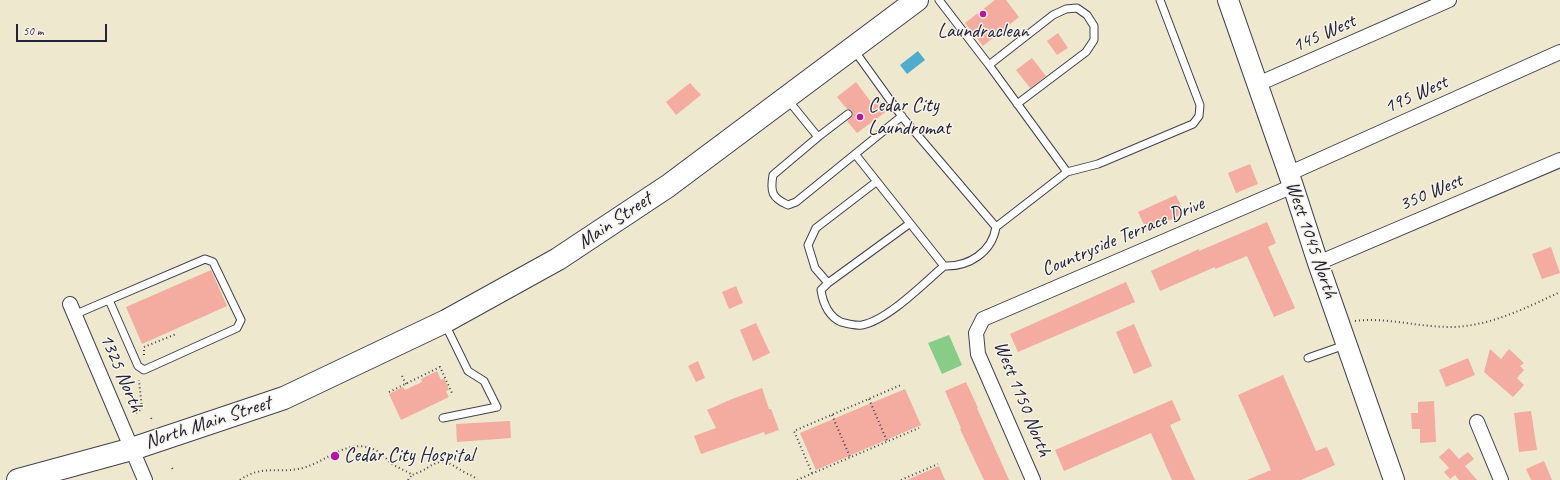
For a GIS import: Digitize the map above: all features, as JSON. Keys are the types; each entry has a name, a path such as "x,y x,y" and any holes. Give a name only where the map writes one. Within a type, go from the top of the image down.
{"main road":[{"name":"Main Street","path":"284,398 444,322 558,259 668,186 917,0"},
{"name":"West 1045 North","path":"1228,0 1394,480"},
{"name":"North Main Street","path":"132,449 284,398"},
{"path":"18,480 132,449"}],"street":[{"name":"145 West","path":"1258,84 1449,0"},
{"name":"195 West","path":"1291,180 1560,52"},
{"name":"350 West","path":"1318,263 1560,160"},
{"name":"Countryside Terrace Drive","path":"976,333 984,319 1291,180"},
{"name":"1325 North","path":"72,309 145,480"},
{"name":"West 1150 North","path":"976,333 978,354 1033,480"},
{"path":"1477,422 1501,480"}],"lane":[{"path":"939,0 989,65 1067,172"},
{"path":"909,224 828,283 821,290 823,301 835,319 848,324 860,325 870,323 892,310 944,266 959,265 972,260 983,252 991,245 995,236 996,227 1067,172 1098,164 1193,124 1199,116 1200,105 1160,0"},
{"path":"989,65 1053,15 1066,9 1077,8 1087,15 1094,26 1094,40 1086,52 1017,104"},
{"path":"853,48 902,116 996,227"},
{"path":"786,98 818,137"},
{"path":"848,114 773,175 771,186 774,196 782,203 788,205 796,202 902,116"},
{"path":"855,154 909,224 944,266"},
{"path":"828,283 815,268 808,245 816,228 876,182"},
{"path":"72,309 109,300 205,259 213,262 241,320 237,328 144,370 138,366 109,300"},
{"path":"443,418 497,407 484,381 468,371 444,322"},
{"path":"1308,358 1347,344"}],"path":[{"path":"1340,324 1367,321 1398,322 1449,327 1471,326 1498,318 1560,292"},
{"path":"144,358 144,347 176,334"},
{"path":"389,392 440,367 452,393"},
{"path":"402,376 406,384"},
{"path":"136,413 142,409 139,380"},
{"path":"812,473 794,431 902,385"},
{"path":"869,399 887,442"},
{"path":"832,415 850,457"},
{"path":"797,480 919,428"},
{"path":"240,480 256,471 300,469 313,465 342,450 360,446 375,450 382,454 393,465 412,475"},
{"path":"408,480 412,475 440,461 454,465 477,480"},
{"path":"903,480 938,464"}],"green space":[{"path":"949,335 962,365 942,374 928,343"}],"water":[{"path":"918,51 925,60 907,74 900,65"}],"building":[{"path":"995,0 1006,0 1019,17 983,46 965,23"},
{"path":"1058,33 1068,48 1057,55 1047,41"},
{"path":"1032,58 1046,76 1030,88 1016,70"},
{"path":"856,82 871,102 877,97 887,111 857,133 847,121 852,116 852,111 847,109 837,97"},
{"path":"690,83 701,95 676,115 666,102"},
{"path":"1250,164 1258,184 1236,193 1228,173"},
{"path":"1176,195 1184,213 1147,231 1138,212"},
{"path":"1267,222 1276,243 1268,247 1295,308 1274,317 1247,256 1215,269 1215,267 1160,291 1151,271 1199,249 1199,251"},
{"path":"1551,247 1560,273 1542,279 1532,254"},
{"path":"211,270 227,306 142,344 126,307"},
{"path":"1126,282 1135,302 1018,352 1010,334"},
{"path":"736,286 743,303 729,309 722,292"},
{"path":"756,323 770,353 753,361 740,330"},
{"path":"1134,324 1152,366 1134,374 1116,332"},
{"path":"1490,349 1501,359 1509,349 1524,363 1520,366 1524,370 1517,378 1524,385 1513,397 1484,372"},
{"path":"1468,358 1475,375 1446,387 1439,370"},
{"path":"698,361 705,378 696,382 688,366"},
{"path":"437,371 441,380 444,378 449,390 446,391 449,397 401,420 389,394 403,387 405,390 422,382 421,379"},
{"path":"1283,375 1316,451 1327,447 1335,465 1301,480 1247,480 1271,470 1238,395"},
{"path":"966,382 1009,480 984,480 960,429 961,428 945,391"},
{"path":"762,388 769,409 771,409 779,430 765,435 764,432 701,454 694,436 716,428 707,410"},
{"path":"905,389 921,425 816,470 800,433"},
{"path":"1172,400 1181,420 1170,425 1195,480 1172,480 1151,433 1064,471 1055,450"},
{"path":"1434,401 1436,442 1420,443 1420,429 1412,429 1411,413 1418,413 1418,402"},
{"path":"1531,411 1537,450 1519,452 1514,413"},
{"path":"510,421 511,438 457,442 456,424"},
{"path":"1449,448 1459,459 1468,452 1474,459 1465,466 1477,480 1459,480 1455,475 1450,479 1444,472 1449,468 1439,457"},
{"path":"1544,461 1552,480 1531,480 1526,469"},
{"path":"939,466 945,480 907,480"}],"place":[{"name":"Laundraclean","path":"983,14"},
{"name":"Cedar City Laundromat","path":"860,117"},
{"name":"Cedar City Hospital","path":"335,456"}]}
